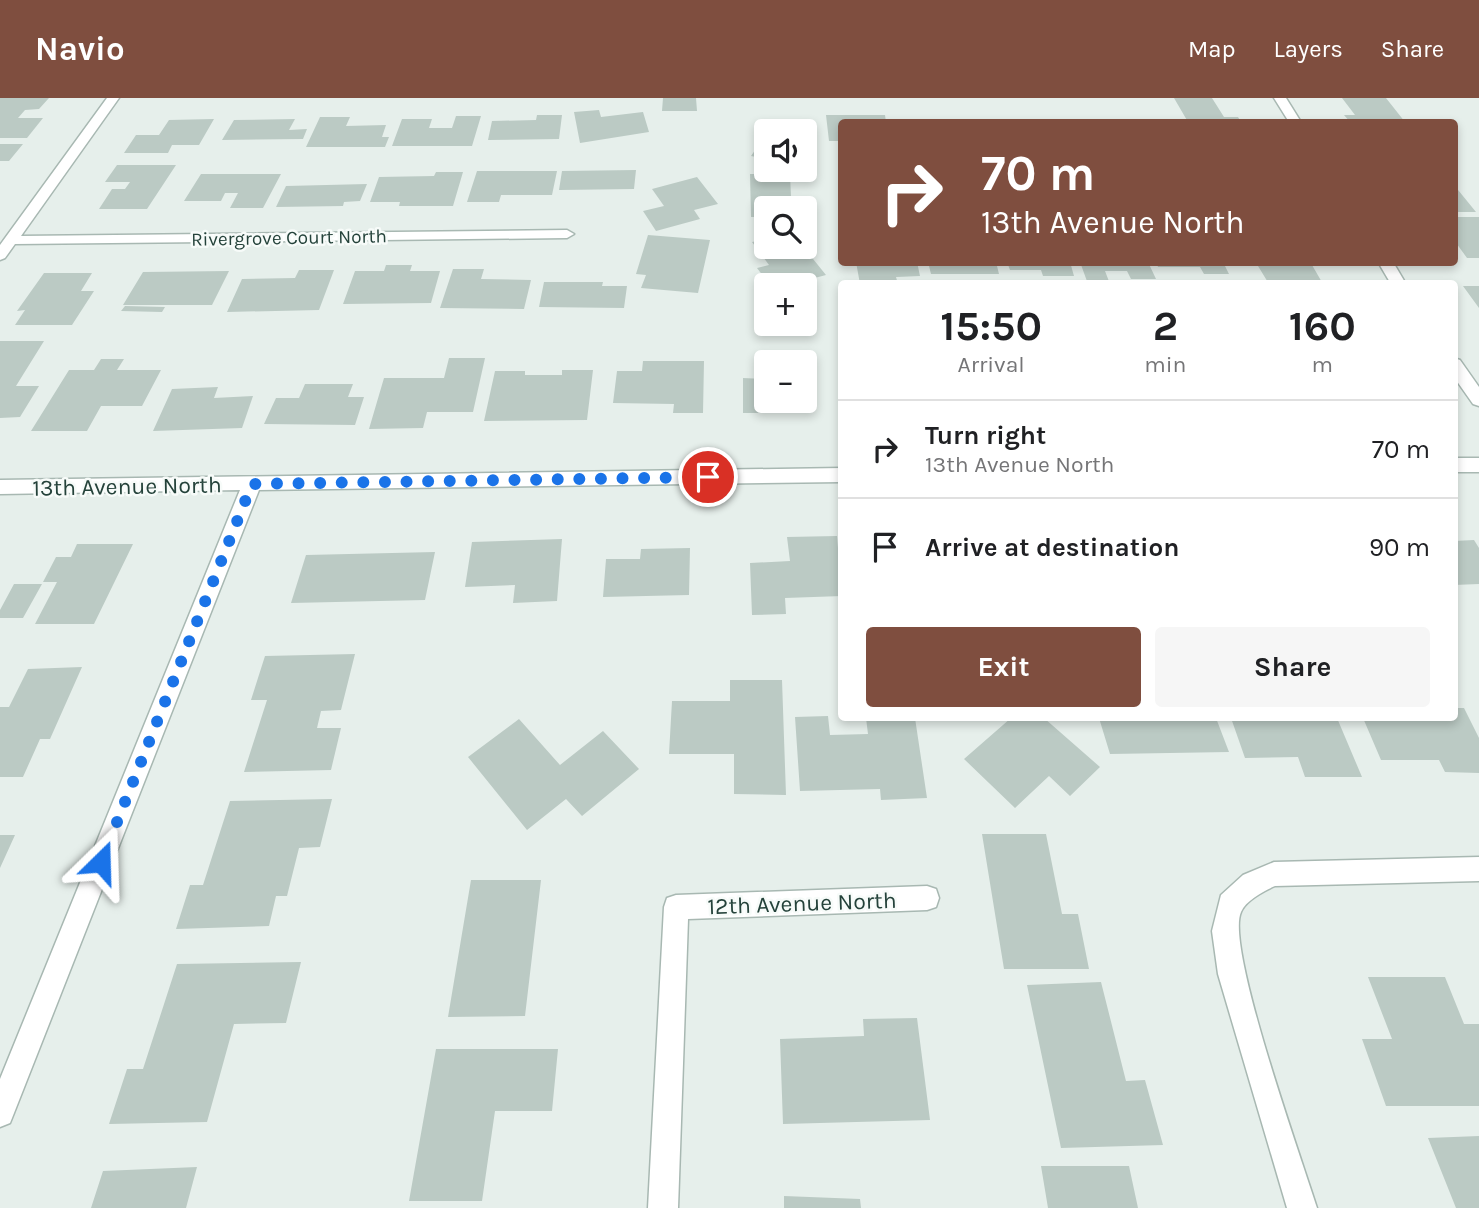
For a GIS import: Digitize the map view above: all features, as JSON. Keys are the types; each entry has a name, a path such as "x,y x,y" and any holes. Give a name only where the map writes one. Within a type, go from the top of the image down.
{"street":[{"path":"0,255 113,98"},
{"path":"1280,98 1293,119"},
{"name":"Rivergrove Court North","path":"11,240 568,233"},
{"path":"1458,370 1479,400"},
{"path":"1458,465 1479,465"},
{"name":"13th Avenue North","path":"0,487 838,475"},
{"path":"0,1113 252,484"},
{"path":"1302,1208 1231,974 1225,931 1230,904 1252,884 1274,874 1479,869"},
{"name":"12th Avenue North","path":"663,1208 676,907 927,898"}],"building":[{"path":"0,98 49,98 39,109 25,110 18,118 43,118 27,138 0,138"},
{"path":"663,98 696,98 697,111 662,111"},
{"path":"1174,98 1212,98 1224,117 1239,119 1186,119"},
{"path":"1342,98 1386,98 1403,119 1347,119 1344,115 1355,115"},
{"path":"599,110 601,117 643,112 649,132 580,143 574,112"},
{"path":"537,115 562,115 559,139 488,140 492,121 536,120"},
{"path":"826,115 885,115 886,119 838,119 838,141 829,141"},
{"path":"456,116 481,116 472,146 392,146 402,119 432,119 429,128 452,128"},
{"path":"320,117 350,117 346,126 386,125 382,137 389,137 385,147 306,147"},
{"path":"214,119 199,145 172,145 168,153 124,153 136,135 159,135 169,120"},
{"path":"295,119 289,130 307,129 303,139 222,140 234,120"},
{"path":"0,144 23,144 9,161 0,161"},
{"path":"117,165 176,165 147,209 99,209 112,189 125,189 130,182 105,182"},
{"path":"636,170 634,189 559,190 562,171"},
{"path":"477,171 557,171 552,195 501,195 499,202 467,202"},
{"path":"436,172 463,172 453,206 399,206 400,202 370,202 379,177 434,176"},
{"path":"201,174 281,174 263,208 230,208 238,193 225,193 221,201 184,201"},
{"path":"750,174 754,174 754,182 790,182 791,196 754,196 754,217 751,217"},
{"path":"697,177 718,204 694,210 700,219 656,231 643,211 664,206 652,189"},
{"path":"367,184 360,201 344,202 343,206 276,207 286,186"},
{"path":"1458,190 1476,212 1458,212"},
{"path":"1458,217 1479,217 1479,258 1467,258 1458,246"},
{"path":"648,235 710,240 698,293 641,288 646,275 636,274"},
{"path":"765,259 813,259 826,275 817,277 817,273 761,273 757,268 769,265"},
{"path":"386,265 412,265 410,271 440,271 431,303 343,304 355,271 384,271"},
{"path":"857,266 918,266 920,276 896,277 897,280 859,280"},
{"path":"929,266 997,266 999,274 931,274"},
{"path":"1008,266 1071,266 1074,276 1043,276 1041,270 1010,270"},
{"path":"1081,266 1150,266 1156,279 1131,279 1127,271 1105,271 1108,280 1087,280"},
{"path":"1225,266 1229,274 1204,274 1200,267 1158,267"},
{"path":"1258,266 1313,266 1321,280 1267,280"},
{"path":"453,269 484,269 481,279 531,280 524,309 440,308"},
{"path":"299,270 334,270 319,310 227,312 242,279 295,278"},
{"path":"229,271 212,305 123,305 143,272"},
{"path":"44,273 92,273 81,291 94,291 72,325 15,325 25,310 17,311"},
{"path":"544,282 603,282 602,286 627,286 624,308 539,307"},
{"path":"1463,286 1479,286 1479,308"},
{"path":"125,306 165,307 162,312 121,311"},
{"path":"0,341 44,341 16,386 39,386 20,417 0,418"},
{"path":"449,358 485,358 473,412 427,412 423,428 369,429 384,378 444,378"},
{"path":"101,359 124,359 117,370 161,370 142,406 101,406 87,431 31,431 69,370 94,370"},
{"path":"643,361 704,361 703,413 673,413 674,404 613,403 617,371 642,371"},
{"path":"562,370 593,370 587,420 484,421 495,371 525,371 525,375 562,375"},
{"path":"743,378 754,378 754,413 743,413"},
{"path":"305,384 353,384 348,397 364,397 355,425 264,424 276,398 299,398"},
{"path":"218,387 214,398 253,396 242,428 153,431 172,389"},
{"path":"837,536 838,596 785,598 786,614 752,615 750,563 790,561 787,537"},
{"path":"562,539 557,601 513,603 515,585 465,587 472,542"},
{"path":"1474,540 1479,548 1479,584 1458,585 1458,541"},
{"path":"77,544 133,544 94,624 35,624 57,582 43,582 56,557 71,557"},
{"path":"690,548 689,595 603,597 606,559 640,559 641,549"},
{"path":"435,552 425,600 291,603 306,555"},
{"path":"14,584 42,584 23,618 0,618 0,610"},
{"path":"355,654 341,710 321,711 317,728 341,728 331,770 244,772 267,700 251,700 265,656"},
{"path":"82,667 50,739 40,739 23,777 0,777 0,707 9,707 28,669"},
{"path":"730,680 782,680 786,795 734,794 734,754 669,754 672,701 730,701"},
{"path":"1458,708 1464,708 1479,738 1479,773 1445,772 1439,760 1381,760 1364,721 1458,721"},
{"path":"828,716 830,735 868,734 866,721 915,721 927,798 881,800 880,789 800,791 795,717"},
{"path":"519,719 560,765 603,731 639,769 582,816 566,799 527,830 468,757"},
{"path":"1008,721 1047,721 1100,767 1070,796 1049,776 1015,808 964,759"},
{"path":"1100,721 1217,721 1229,752 1110,754"},
{"path":"1232,721 1338,721 1362,777 1305,777 1298,757 1245,758"},
{"path":"332,799 320,847 299,848 287,896 276,896 269,926 176,929 190,885 203,885 230,801"},
{"path":"982,834 1046,834 1062,914 1078,914 1089,969 1004,969"},
{"path":"0,835 15,835 0,868"},
{"path":"471,880 541,880 525,1016 448,1017"},
{"path":"301,962 286,1023 234,1024 207,1122 109,1124 127,1069 143,1069 177,964"},
{"path":"1368,977 1445,977 1464,1024 1479,1024 1479,1106 1386,1106 1362,1039 1392,1039"},
{"path":"1101,982 1126,1081 1145,1080 1163,1145 1061,1148 1027,985"},
{"path":"917,1018 930,1120 783,1124 780,1039 864,1036 863,1019"},
{"path":"436,1049 558,1049 552,1111 495,1111 482,1201 409,1201"},
{"path":"1479,1136 1479,1208 1456,1208 1428,1138"},
{"path":"1041,1166 1129,1166 1138,1208 1048,1208"},
{"path":"197,1167 186,1208 91,1208 103,1171"},
{"path":"784,1196 860,1199 861,1208 784,1208"}],"route":[{"path":"101,862 252,484 708,477"}]}
